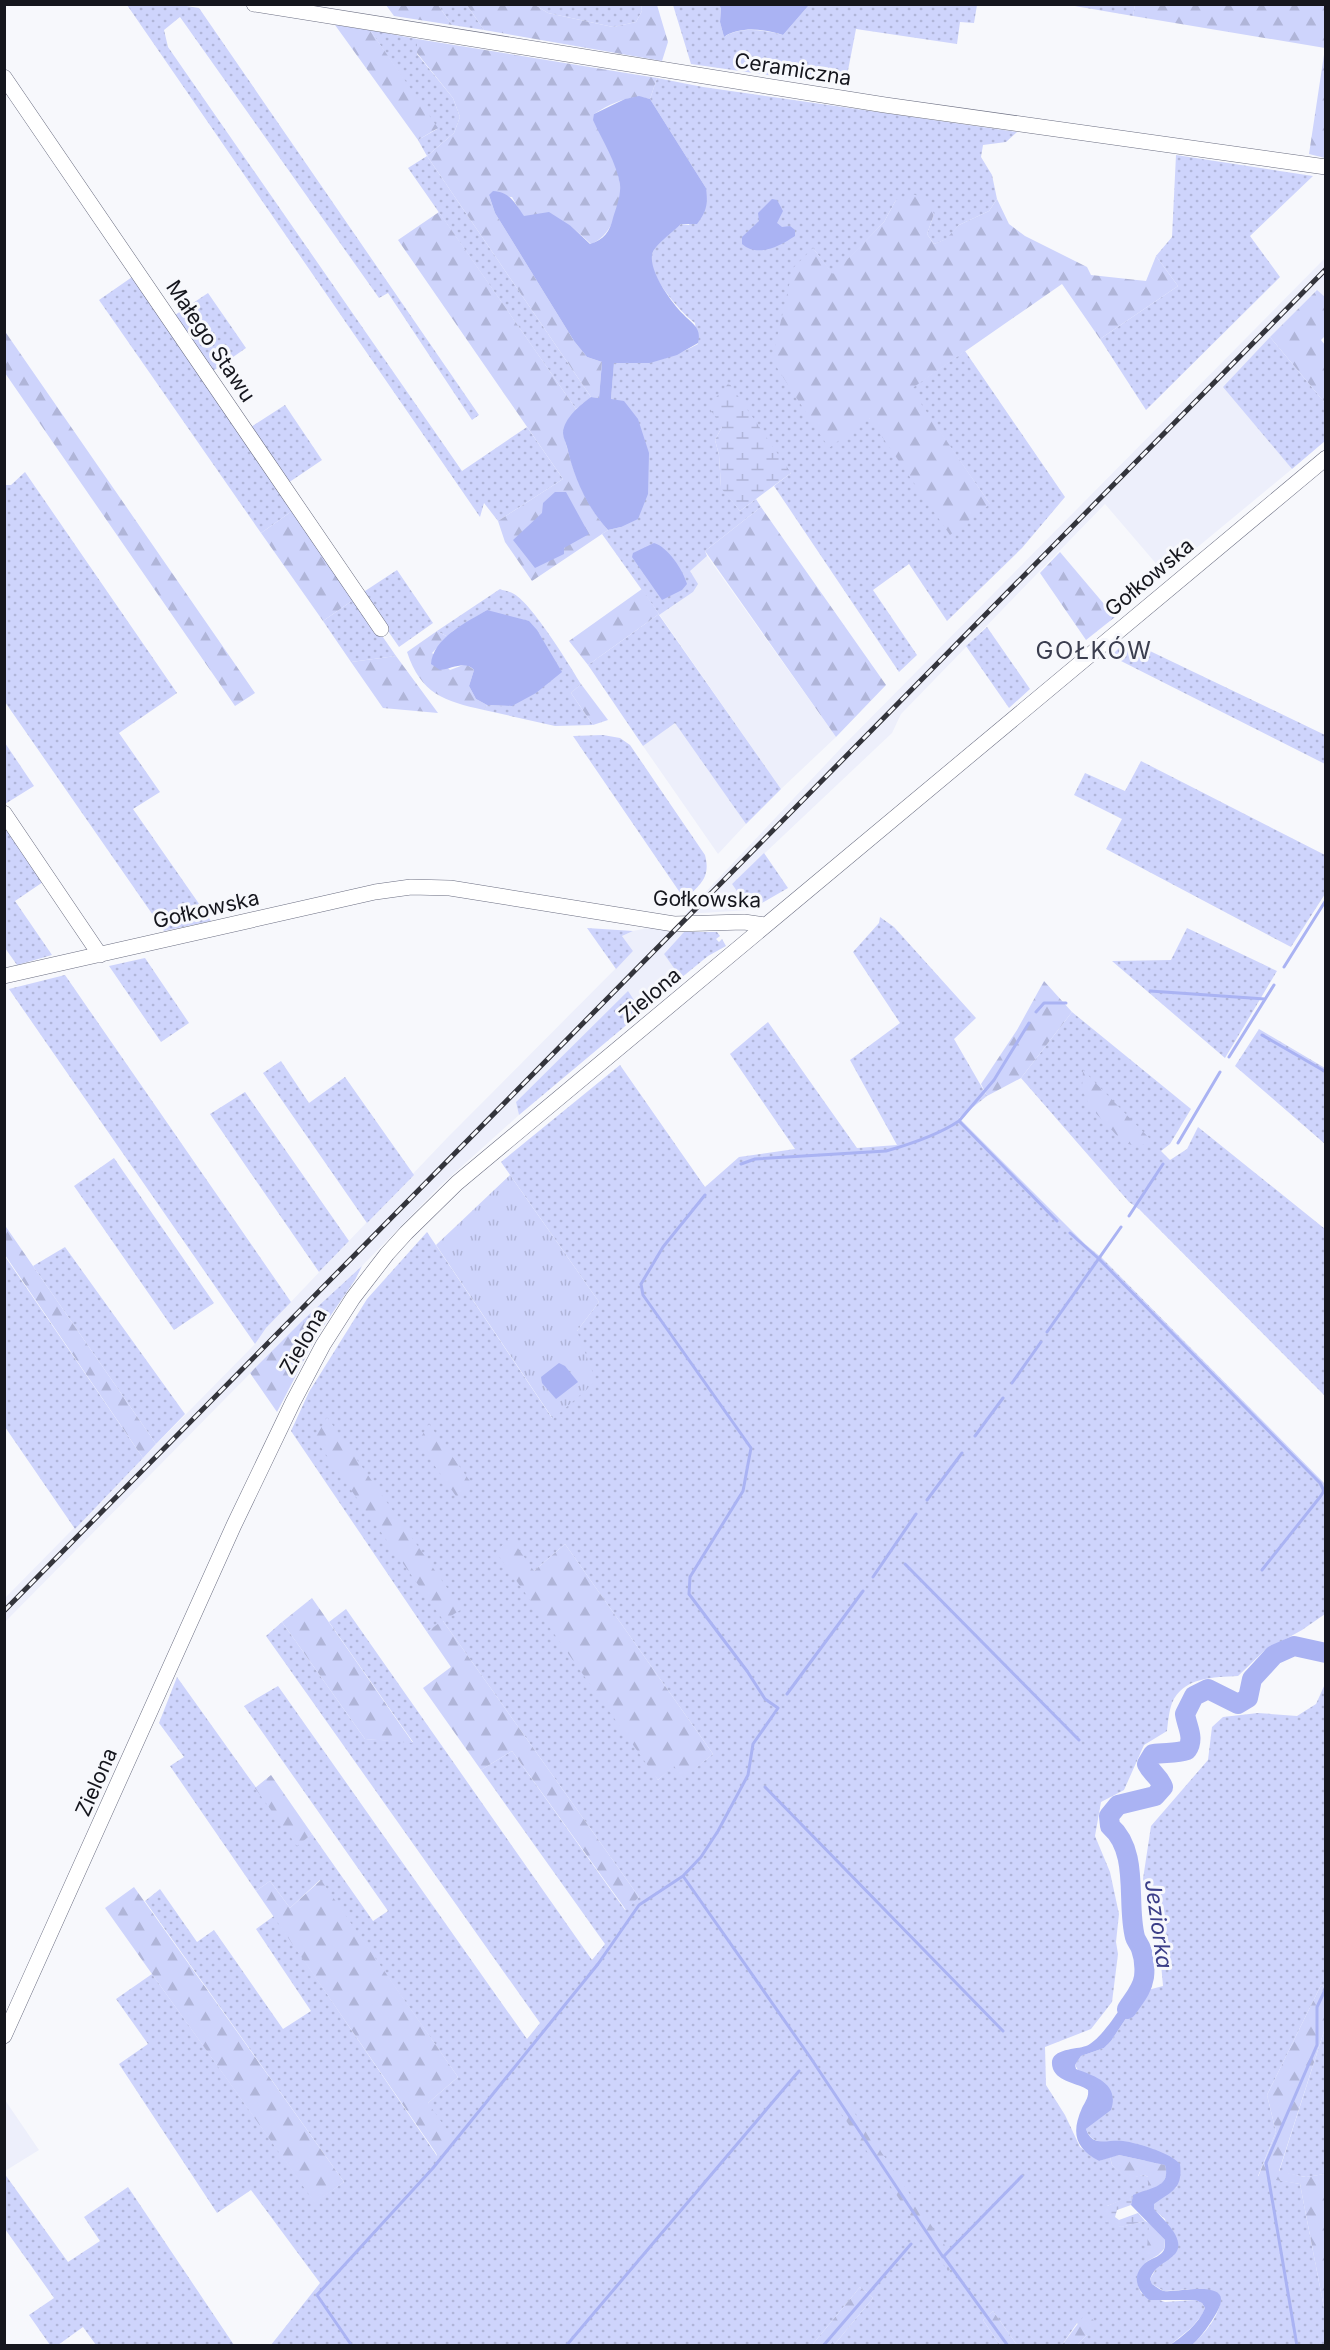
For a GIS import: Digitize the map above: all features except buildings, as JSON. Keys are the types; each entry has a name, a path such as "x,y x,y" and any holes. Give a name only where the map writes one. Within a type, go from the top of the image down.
{"street":[{"name":"Ceramiczna","path":"254,4 885,105 1326,167"},
{"name":"Małego Stawu","path":"4,77 381,629"},
{"name":"Gołkowska","path":"4,976 375,892 411,887 450,888 674,924 744,922 766,925 1326,458"},
{"path":"4,813 100,955"},
{"name":"Zielona","path":"4,2036 292,1402 323,1345 353,1298 406,1233 457,1184 766,925"}],"shaded area":[{"path":"719,5 809,5 783,35 769,31 745,30 724,37"},
{"path":"639,96 650,99 706,188 706,207 697,224 681,224 657,246 652,257 660,283 678,308 695,326 699,338 698,343 677,355 650,363 614,363 611,399 624,401 638,419 649,453 648,494 638,519 608,530 593,511 582,491 563,433 569,417 578,408 591,397 599,398 602,362 587,357 574,341 495,213 489,195 493,191 508,196 524,216 549,212 571,226 590,244 599,240 610,227 619,198 620,185 613,160 593,120 594,114 625,99"},
{"path":"772,199 777,200 783,211 777,223 782,227 790,226 795,230 795,236 769,249 748,248 742,244 742,237 759,221 758,213"},
{"path":"1325,258 1325,297 1316,290 1224,387 1292,469 1165,574 1105,504 901,714 892,733 732,884 750,910 685,914 842,747"},
{"path":"555,492 566,492 589,534 564,548 564,554 535,568 513,540 542,513 543,503"},
{"path":"654,543 664,549 674,560 687,584 682,590 662,600 632,557 633,553"},
{"path":"707,556 836,737 781,789 659,614 693,592 689,571"},
{"path":"487,610 529,621 537,630 562,672 536,693 512,706 487,705 476,699 469,686 474,670 470,667 462,665 440,670 431,664 433,655 444,639"},
{"path":"675,722 746,824 718,854 643,746"},
{"path":"648,928 668,928 684,932 664,954 683,980 642,1012 628,992 516,1102 519,1115 440,1186 362,1266 302,1321 5,1622 5,1598 255,1344 266,1328 447,1138 633,951 622,936"},
{"path":"559,1363 565,1366 578,1382 556,1399 542,1383 541,1377"},
{"path":"1135,1985 1144,1991 1111,2041 1104,2048 1081,2056 1075,2065 1076,2069 1104,2082 1112,2094 1111,2110 1086,2129 1092,2139 1123,2141 1145,2146 1162,2152 1180,2164 1180,2179 1175,2189 1154,2204 1154,2209 1177,2237 1177,2250 1157,2268 1150,2279 1152,2284 1164,2291 1204,2289 1219,2294 1221,2301 1217,2312 1206,2330 1192,2345 1170,2345 1185,2334 1199,2319 1205,2308 1202,2303 1195,2300 1149,2300 1144,2296 1137,2281 1139,2271 1143,2266 1163,2252 1165,2240 1131,2205 1133,2195 1162,2183 1166,2173 1165,2165 1119,2155 1099,2161 1085,2151 1077,2139 1076,2132 1088,2090 1059,2077 1053,2069 1052,2062 1057,2054 1086,2046 1099,2036"},
{"path":"5,2100 39,2150 4,2171"}],"green space":[{"path":"127,5 180,5 199,8 479,415 472,420 388,293 379,298 180,17 164,30 168,47 462,471 527,427 563,479 498,521 484,503 480,517"},
{"path":"386,5 438,5 452,25 394,16"},
{"path":"438,5 467,5 484,30 452,25"},
{"path":"467,5 535,5 548,13 613,27 636,22 642,11 641,5 657,5 668,42 662,61 484,30"},
{"path":"535,5 641,5 642,11 636,22 613,27 548,13"},
{"path":"673,5 719,5 724,37 745,30 783,35 809,5 977,5 974,23 960,22 957,44 856,29 845,86 691,64"},
{"path":"1069,5 1135,5 1133,16"},
{"path":"1135,5 1325,5 1325,48 1133,16"},
{"path":"335,25 370,30 438,128 418,140"},
{"path":"370,30 417,39 417,54 453,98 460,117 454,133 427,156 418,140 437,129"},
{"path":"417,39 657,78 650,99 621,100 594,114 613,158 620,185 619,202 614,220 598,240 591,244 571,226 523,216 512,197 489,195 495,213 574,341 587,357 602,362 599,398 591,397 427,156 454,133 460,117 453,98 417,53"},
{"path":"1325,48 1325,158 1309,154"},
{"path":"657,78 703,87 1017,132 1006,142 983,145 981,157 992,175 997,199 989,211 959,225 947,239 934,244 927,234 934,214 896,200 884,222 833,275 813,248 869,418 990,504 910,389 965,351 1065,497 1022,548 947,621 909,564 873,590 917,655 899,672 774,486 791,473 722,427 715,440 719,455 721,487 740,511 756,499 761,507 705,551 707,556 690,571 698,584 693,592 659,615 781,789 746,824 675,723 643,746 588,665 659,614 602,534 621,527 611,399 614,362 658,360 698,344 695,323 667,294 652,266 651,259 655,249 681,224 689,225 706,188 650,99"},
{"path":"1176,155 1313,176 1250,236 1280,277 1146,410 1100,339 1178,286 1156,256 1172,237"},
{"path":"427,156 591,397 576,409 408,168"},
{"path":"912,194 928,199 934,214 927,234 934,244 946,239 959,225 989,211 997,199 1009,224 1025,236 1087,267 1091,275 1146,281 1156,256 1178,286 1100,339 1062,284 911,389 990,504 950,535 869,418 829,448 772,360 793,268 813,248 833,274 884,222 896,200"},
{"path":"439,212 576,409 563,433 570,459 585,496 608,530 532,581 505,542 498,521 563,479 398,240"},
{"path":"135,275 295,509 261,533 99,300"},
{"path":"1317,290 1325,297 1325,336 1321,340 1325,345 1325,403 1270,337"},
{"path":"208,293 246,348 213,371 175,315"},
{"path":"4,330 255,693 235,706 5,373"},
{"path":"1270,337 1325,403 1325,441 1292,469 1223,387"},
{"path":"729,383 791,473 740,511 721,488 719,455 715,440 722,427 708,406"},
{"path":"285,405 322,460 288,483 251,427"},
{"path":"25,472 177,693 119,733 160,792 133,809 211,921 164,931 5,702 5,485 11,485"},
{"path":"761,507 886,685 836,737 705,551"},
{"path":"295,509 356,598 323,621 261,533"},
{"path":"1060,552 1115,617 1086,640 1040,573"},
{"path":"397,570 433,623 399,647 362,593"},
{"path":"500,589 522,600 550,635 581,684 571,693 593,725 555,726 484,710 487,705 512,706 487,610 453,631 448,637 437,631"},
{"path":"642,589 659,614 588,665 569,641"},
{"path":"356,598 396,656 351,662 323,621"},
{"path":"987,627 1030,689 1009,708 966,646"},
{"path":"437,631 448,637 432,653 450,670 466,664 474,670 469,686 476,699 487,705 484,710 446,699 419,678 407,652"},
{"path":"1127,640 1325,735 1325,764 1117,659 1114,653"},
{"path":"396,656 438,713 383,708 351,662"},
{"path":"581,684 608,720 593,725 571,693"},
{"path":"603,735 620,738 630,745 705,855 707,869 703,880 685,900 573,736"},
{"path":"5,743 34,786 4,804"},
{"path":"1141,761 1325,855 1325,894 1291,947 1106,849 1122,819 1074,795 1085,773 1125,791"},
{"path":"4,826 43,882 15,901 52,955 17,965 5,948"},
{"path":"764,853 788,888 750,910 732,884"},
{"path":"880,917 894,927 976,1018 954,1039 987,1096 959,1118 1085,1244 1102,1258 1325,1484 1325,1614 1264,1651 1238,1676 1200,1680 1184,1688 1172,1703 1167,1731 1144,1745 1124,1790 1101,1802 1095,1836 1110,1872 1119,1914 1116,1942 1118,1954 1112,2002 1091,2029 1045,2047 1046,2085 1065,2115 1080,2147 1099,2161 1110,2157 1112,2165 1127,2178 1144,2175 1148,2177 1148,2190 1107,2206 1120,2227 1145,2221 1149,2223 1149,2253 1137,2279 1141,2293 1165,2302 1195,2300 1202,2303 1205,2308 1191,2328 1170,2345 1077,2345 1087,2335 1077,2323 1062,2345 1017,2345 993,2311 983,2320 1000,2345 834,2345 873,2298 860,2287 812,2345 271,2345 320,2283 251,2190 217,2213 119,2064 148,2044 116,1999 152,1974 315,2202 344,2182 145,1901 160,1889 197,1942 214,1930 283,2029 311,2011 256,1929 274,1916 437,2156 428,2103 458,2077 320,1880 290,1908 270,1881 256,1891 170,1766 184,1757 159,1723 177,1677 297,1845 312,1834 373,1921 388,1911 244,1706 278,1686 527,2039 540,2023 266,1636 282,1622 365,1739 413,1742 329,1622 346,1609 592,1960 605,1944 481,1770 512,1751 625,1910 639,1897 443,1621 427,1632 291,1431 309,1392 367,1299 427,1232 552,1418 577,1331 599,1302 501,1162 620,1065 705,1187 739,1157 795,1149 730,1054 768,1022 857,1148 897,1145 850,1060 900,1023 853,952 879,923","holes":["565,1544 713,1754 683,1778 674,1765 658,1780 534,1571"]},
{"path":"587,928 633,931 622,936 633,951 616,969"},
{"path":"1187,928 1277,971 1225,1058 1112,961 1171,960"},
{"path":"684,932 717,932 720,936 716,939 719,942 722,939 726,946 708,956 681,978 664,954"},
{"path":"145,958 189,1023 161,1042 109,966"},
{"path":"65,975 291,1302 266,1328 255,1344 9,989"},
{"path":"1044,981 1072,1012 1021,1078 987,1096 981,1084 1017,1030"},
{"path":"628,991 642,1012 519,1115 516,1102"},
{"path":"1072,1012 1191,1109 1170,1144 1161,1151 1170,1160 1187,1149 1198,1127 1325,1229 1325,1396 1139,1209 1129,1202 1021,1078"},
{"path":"1259,1029 1325,1068 1325,1144 1235,1066"},
{"path":"281,1061 309,1103 345,1077 414,1175 367,1223 263,1073"},
{"path":"1083,1070 1153,1142 1137,1146 1124,1143 1090,1107 1082,1089"},
{"path":"245,1092 349,1241 319,1272 210,1114"},
{"path":"114,1158 214,1303 174,1330 74,1186"},
{"path":"510,1175 599,1302 577,1331 596,1381 553,1419 436,1245"},
{"path":"4,1224 156,1444 143,1458 5,1255"},
{"path":"65,1247 185,1414 156,1444 33,1266"},
{"path":"4,1255 143,1458 75,1529 5,1427"},
{"path":"362,1266 355,1280 316,1337 302,1321"},
{"path":"302,1321 316,1337 277,1412 250,1373"},
{"path":"327,1417 462,1609 443,1621 639,1897 626,1910 512,1751 481,1770 423,1688 451,1667 427,1632 443,1620 315,1439"},
{"path":"429,1424 472,1484 458,1499 418,1442"},
{"path":"510,1537 534,1571 565,1544 713,1754 683,1779 674,1766 658,1780 496,1552"},
{"path":"312,1598 413,1743 365,1739 282,1622"},
{"path":"1325,1684 1325,1987 1321,1985 1267,2095 1276,2132 1258,2176 1300,2184 1325,2313 1325,2345 1192,2345 1211,2324 1221,2299 1194,2289 1164,2291 1152,2284 1150,2279 1158,2266 1174,2255 1165,2219 1153,2209 1154,2203 1177,2187 1122,2141 1101,2142 1092,2138 1086,2129 1105,2114 1075,2065 1081,2056 1104,2048 1111,2041 1144,1991 1163,1986 1158,1930 1143,1879 1151,1826 1208,1760 1212,1727 1223,1717 1258,1713 1297,1716 1316,1704"},
{"path":"271,1775 312,1834 297,1846 255,1788"},
{"path":"321,1880 458,2077 428,2103 453,2138 438,2156 256,1891 270,1881 290,1908"},
{"path":"134,1887 344,2182 315,2203 105,1908"},
{"path":"1321,1985 1325,1987 1325,2028 1279,2171 1305,2177 1325,2174 1325,2313 1300,2184 1258,2177 1276,2132 1267,2095"},
{"path":"1325,2028 1325,2174 1306,2177 1279,2172"},
{"path":"834,2083 957,2263 948,2271 826,2091"},
{"path":"1119,2155 1165,2165 1165,2179 1157,2187 1148,2190 1148,2177 1144,2175 1127,2179 1112,2165 1110,2157"},
{"path":"4,2173 68,2262 100,2241 84,2217 128,2187 234,2345 96,2345 83,2327 58,2345 50,2345 29,2315 54,2298 5,2229"},
{"path":"1133,2195 1131,2205 1117,2210 1115,2217 1119,2220 1138,2213 1145,2221 1121,2227 1106,2224 1103,2214 1107,2206"},
{"path":"1149,2223 1165,2240 1164,2249 1146,2262"},
{"path":"860,2287 873,2298 834,2345 812,2345"},
{"path":"993,2311 1017,2345 1000,2345 983,2320"},
{"path":"1086,2313 1094,2321 1087,2335 1077,2345 1062,2345"}],"waterway":[{"path":"1284,967 1326,900"},
{"path":"1229,1057 1274,985"},
{"path":"1150,991 1265,999"},
{"path":"1036,1012 1044,1003 1066,1003"},
{"path":"959,1121 994,1080 1029,1023"},
{"path":"1262,1035 1326,1072"},
{"path":"1178,1143 1220,1072"},
{"path":"741,1164 755,1159 886,1151 924,1139 959,1121 1057,1221"},
{"path":"1129,1216 1163,1164"},
{"path":"705,1195 663,1247 641,1284 643,1295 751,1448 743,1491 690,1577 689,1594 747,1671 765,1699 778,1708 753,1744 748,1775 718,1831 701,1857 683,1876 810,2057 943,2257 1022,2176"},
{"path":"1047,1332 1121,1227"},
{"path":"1070,1233 1099,1259 1320,1483 1324,1491 1262,1570"},
{"path":"1012,1383 1041,1342"},
{"path":"975,1436 1003,1398"},
{"path":"927,1500 962,1453"},
{"path":"873,1577 916,1514"},
{"path":"905,1564 1079,1740"},
{"path":"787,1694 863,1591"},
{"name":"Jeziorka","path":"1127,2009 1141,1986 1144,1977 1144,1963 1133,1924 1129,1864 1119,1837 1110,1826 1109,1816 1118,1805 1155,1796 1163,1787 1147,1764 1153,1754 1187,1750 1190,1737 1185,1714 1194,1696 1208,1689 1238,1704 1248,1698 1252,1679 1274,1655 1294,1646 1326,1653"},
{"path":"765,1787 1003,2031"},
{"path":"352,2346 317,2295 433,2168 598,1964 639,1905 683,1876"},
{"path":"1297,2346 1266,2163 1317,2045 1317,2007 1326,1988"},
{"path":"566,2346 799,2071"},
{"path":"823,2346 911,2244"},
{"path":"944,2257 1008,2346"}],"railway":[{"path":"4,1611 1326,269"}],"district":[{"name":"GOŁKÓW","path":"1094,650"}]}
